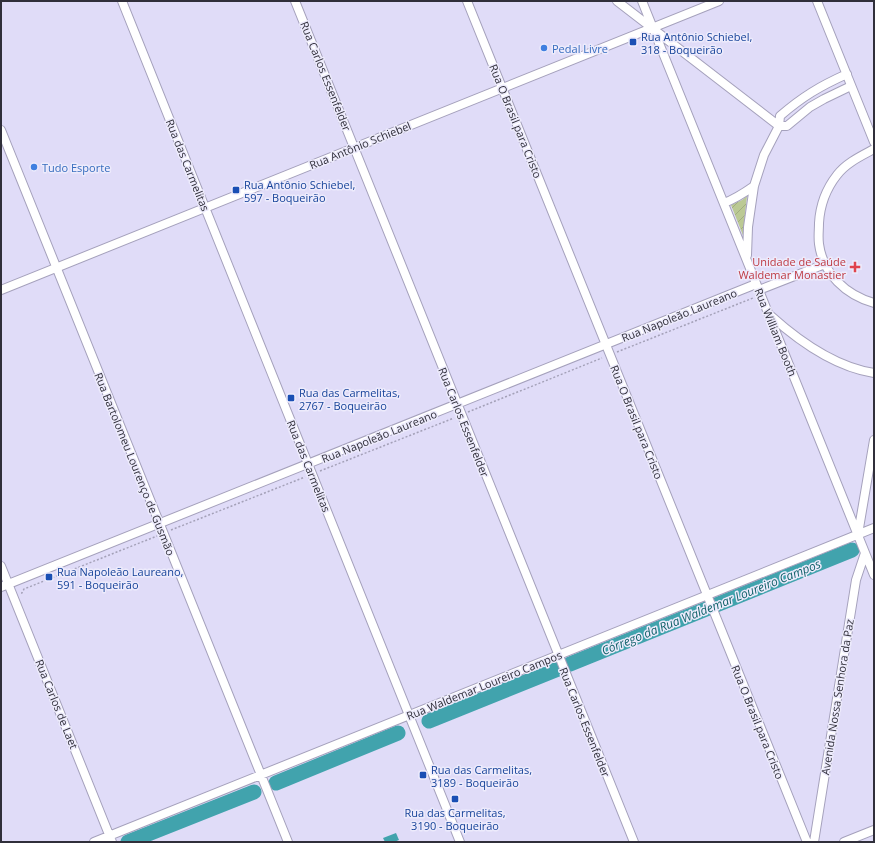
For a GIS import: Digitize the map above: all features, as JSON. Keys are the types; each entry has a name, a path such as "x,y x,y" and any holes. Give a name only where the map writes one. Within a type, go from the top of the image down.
{"street":[{"name":"Rua das Carmelitas","path":"122,1 460,842"},
{"name":"Rua Carlos Essenfelder","path":"295,1 634,842"},
{"name":"Rua O Brasil para Cristo","path":"467,1 807,842"},
{"path":"617,1 779,126 787,126 810,107 851,86"},
{"name":"Rua William Booth","path":"642,1 874,575"},
{"name":"Rua Antônio Schiebel","path":"1,290 719,1"},
{"path":"817,1 874,142"},
{"path":"747,260 750,206 754,186 764,155 779,126 780,116 803,97 817,88 847,74"},
{"path":"803,97 810,107"},
{"name":"Rua Bartolomeu Lourenço de Gusmão","path":"1,130 288,842"},
{"path":"874,149 860,156 849,164 838,174 829,187 823,203 819,233 819,245 824,264 832,275 840,285 852,294 863,300 874,303"},
{"path":"724,203 739,197 754,186"},
{"name":"Rua Napoleão Laureano","path":"5,586 606,344 824,264"},
{"path":"768,314 793,335 818,351 851,368 874,373"},
{"path":"858,534 874,440"},
{"name":"Rua Waldemar Loureiro Campos","path":"94,842 111,839 261,775 874,528"},
{"name":"Avenida Nossa Senhora da Paz","path":"814,842 856,580 865,553"},
{"name":"Rua Carlos de Laet","path":"1,566 5,586 111,839"},
{"path":"844,842 874,830"}],"path":[{"path":"617,352 750,299"},
{"path":"468,412 604,357"},
{"path":"322,470 454,417"},
{"path":"172,530 302,478"},
{"path":"24,589 154,537"}],"shaded area":[{"path":"747,196 744,223 744,238 731,205"},
{"path":"396,833 399,840 394,842 385,842 383,838"}],"waterway":[{"name":"Córrego da Rua Waldemar Loureiro Campos","path":"570,664 852,550"},
{"name":"Córrego da Rua Waldemar Loureiro Campos","path":"429,721 558,669"},
{"name":"Córrego da Rua Waldemar Loureiro Campos","path":"276,783 398,733"},
{"name":"Córrego da Rua Waldemar Loureiro Campos","path":"128,842 254,792"}],"place":[{"name":"Rua Antônio Schiebel, 318 - Boqueirão","path":"633,42"},
{"name":"Pedal Livre","path":"544,48"},
{"name":"Tudo Esporte","path":"34,167"},
{"name":"Rua Antônio Schiebel, 597 - Boqueirão","path":"236,190"},
{"name":"Unidade de Saúde Waldemar Monastier","path":"855,267"},
{"name":"Rua das Carmelitas, 2767 - Boqueirão","path":"291,398"},
{"name":"Rua Napoleão Laureano, 591 - Boqueirão","path":"49,577"},
{"name":"Rua das Carmelitas, 3189 - Boqueirão","path":"423,775"},
{"name":"Rua das Carmelitas, 3190 - Boqueirão","path":"455,799"}]}
